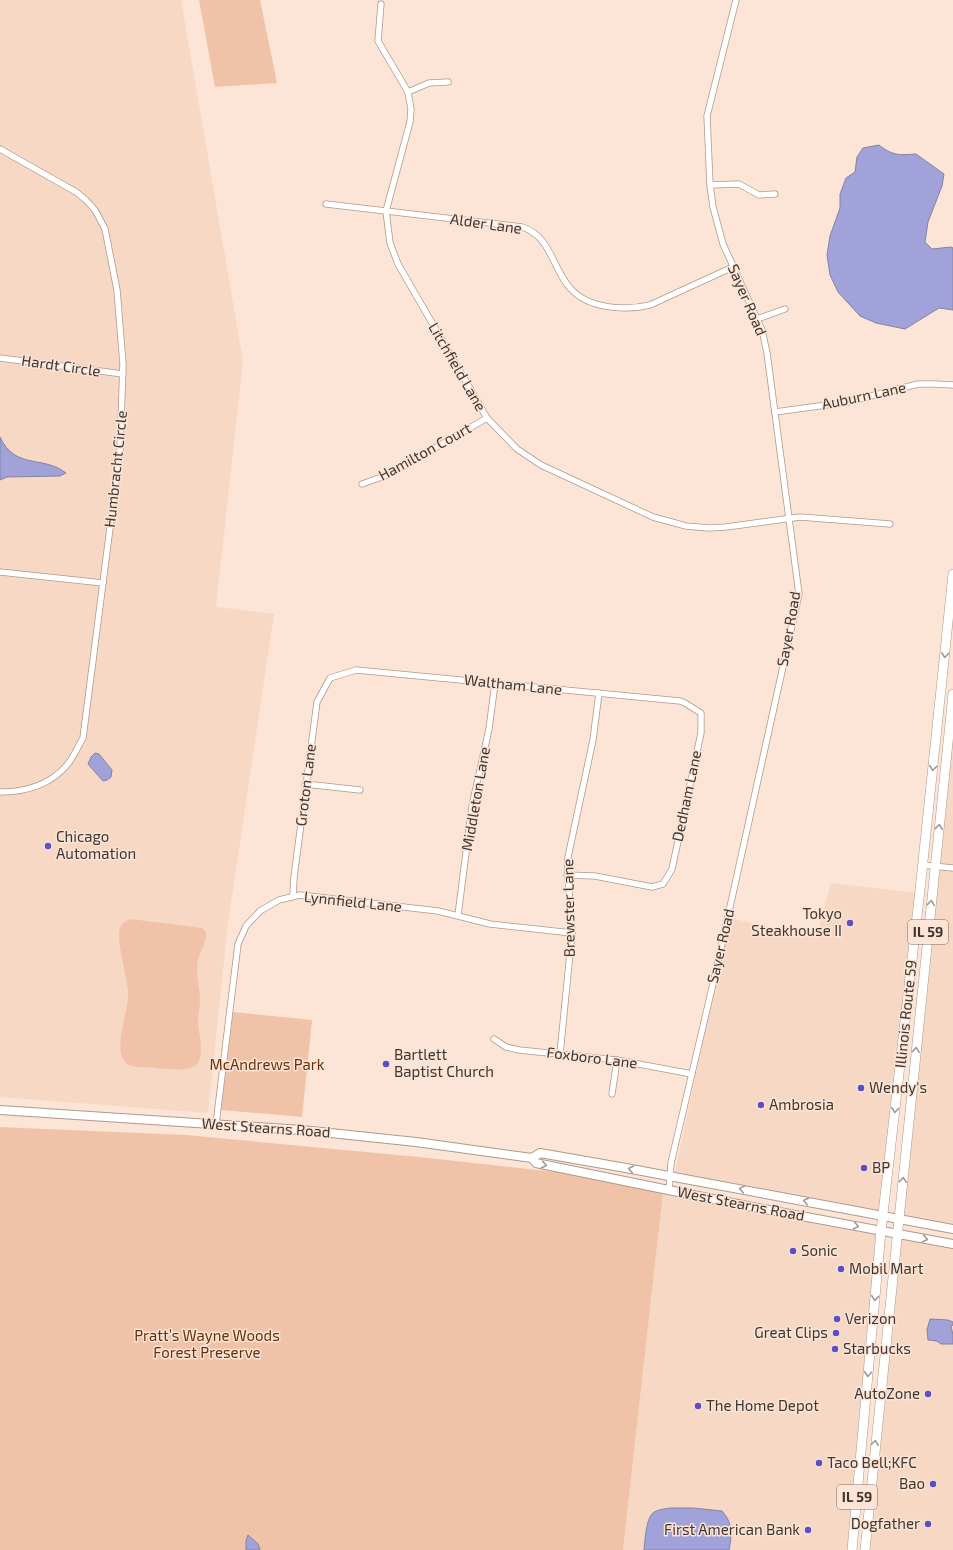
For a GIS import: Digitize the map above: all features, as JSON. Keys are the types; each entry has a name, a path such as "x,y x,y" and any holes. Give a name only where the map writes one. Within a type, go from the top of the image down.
{"main road":[{"name":"Illinois Route 59","path":"852,1550 883,1216 953,574"},
{"name":"Illinois Route 59","path":"865,1550 953,694"},
{"name":"West Stearns Road","path":"0,1110 346,1134 532,1158 540,1153 953,1229"},
{"name":"West Stearns Road","path":"532,1158 536,1163 953,1244"}],"street":[{"name":"Sayer Road","path":"669,1190 671,1163 799,594 767,353 762,330 733,267 717,226 710,185 707,116 736,0"},
{"name":"Litchfield Lane","path":"381,4 378,41 408,92 411,109 410,122 386,211 390,243 398,264 487,418 517,449 541,465 641,512 662,520 686,526 708,528 726,527 800,517 890,524"},
{"path":"408,92 429,83 448,82"},
{"name":"Humbracht Circle","path":"0,149 76,192 86,200 101,220 109,243 117,290 122,338 120,450 84,738 68,764 50,781 17,792 0,792"},
{"path":"710,185 739,184 759,195 775,194"},
{"name":"Alder Lane","path":"326,204 529,230 542,239 570,288 585,299 611,308 650,305 733,267"},
{"path":"757,319 785,309"},
{"name":"Hardt Circle","path":"0,358 122,374"},
{"name":"Auburn Lane","path":"775,412 848,402 918,384 953,385"},
{"name":"Hamilton Court","path":"362,484 390,474 487,418"},
{"path":"0,572 103,583"},
{"name":"Waltham Lane","path":"330,678 362,669 680,701 695,709"},
{"name":"Groton Lane","path":"293,896 305,784 317,702 330,678"},
{"name":"Middleton Lane","path":"458,915 472,806 489,729 495,683"},
{"name":"Brewster Lane","path":"560,1054 572,933 572,913 567,875 569,849 593,740 599,693"},
{"name":"Dedham Lane","path":"567,875 595,876 652,887 663,884 672,869 701,733 701,713 695,709"},
{"path":"305,784 360,790"},
{"path":"922,865 953,868"},
{"name":"Lynnfield Lane","path":"216,1124 235,962 240,938 250,921 260,911 279,900 293,896 316,896 458,915 490,924 572,933"},
{"name":"Foxboro Lane","path":"494,1039 506,1047 617,1060 692,1074"},
{"path":"612,1094 617,1060"}],"shaded area":[{"path":"0,0 181,0 243,361 216,607 274,614 228,923 208,1113 0,1097"},
{"path":"950,752 953,752 953,865 939,864"},
{"path":"938,869 953,870 953,1234 901,1224"},
{"path":"831,883 918,893 884,1220 673,1180 730,918 816,938"},
{"path":"664,1184 882,1227 848,1550 623,1550"},
{"path":"901,1229 953,1239 953,1550 869,1550"}],"green space":[{"path":"199,0 260,0 277,83 215,87"},
{"path":"131,919 202,928 206,932 197,965 200,1000 198,1021 201,1056 196,1065 188,1069 177,1070 131,1066 125,1062 121,1055 120,1047 127,1008 128,991 119,934 122,925"},
{"name":"McAndrews Park","path":"233,1012 312,1020 302,1117 221,1110"},
{"name":"Pratt’s Wayne Woods Forest Preserve","path":"0,1127 186,1135 419,1157 664,1184 623,1550 0,1550"}],"water":[{"path":"879,145 896,154 916,154 944,174 942,186 928,222 925,242 932,249 953,248 953,310 939,308 905,329 876,323 860,316 838,292 830,275 827,255 830,236 840,208 840,194 846,178 855,172 857,157 863,148"},
{"path":"0,437 6,447 13,454 30,461 48,464 66,473 60,476 7,477 0,480"},
{"path":"95,753 99,754 112,770 111,777 107,780 103,781 88,764 91,757"},
{"path":"930,1319 948,1320 953,1322 953,1325 951,1326 953,1344 941,1344 937,1341 928,1340 927,1330"},
{"path":"693,1508 722,1511 728,1520 731,1529 729,1550 644,1550 646,1530 651,1516 653,1513 662,1509"},
{"path":"248,1535 258,1544 260,1550 246,1550"}],"place":[{"name":"Chicago Automation","path":"48,846"},
{"name":"Tokyo Steakhouse II","path":"850,923"},
{"name":"Bartlett Baptist Church","path":"386,1064"},
{"name":"Wendy's","path":"861,1088"},
{"name":"Ambrosia","path":"761,1105"},
{"name":"BP","path":"864,1168"},
{"name":"Sonic","path":"793,1251"},
{"name":"Mobil Mart","path":"841,1269"},
{"name":"Verizon","path":"837,1319"},
{"name":"Great Clips","path":"836,1333"},
{"name":"Starbucks","path":"835,1349"},
{"name":"AutoZone","path":"928,1394"},
{"name":"The Home Depot","path":"698,1406"},
{"name":"Taco Bell;KFC","path":"819,1463"},
{"name":"Bao","path":"933,1484"},
{"name":"Dogfather","path":"928,1524"},
{"name":"First American Bank","path":"808,1530"}]}
